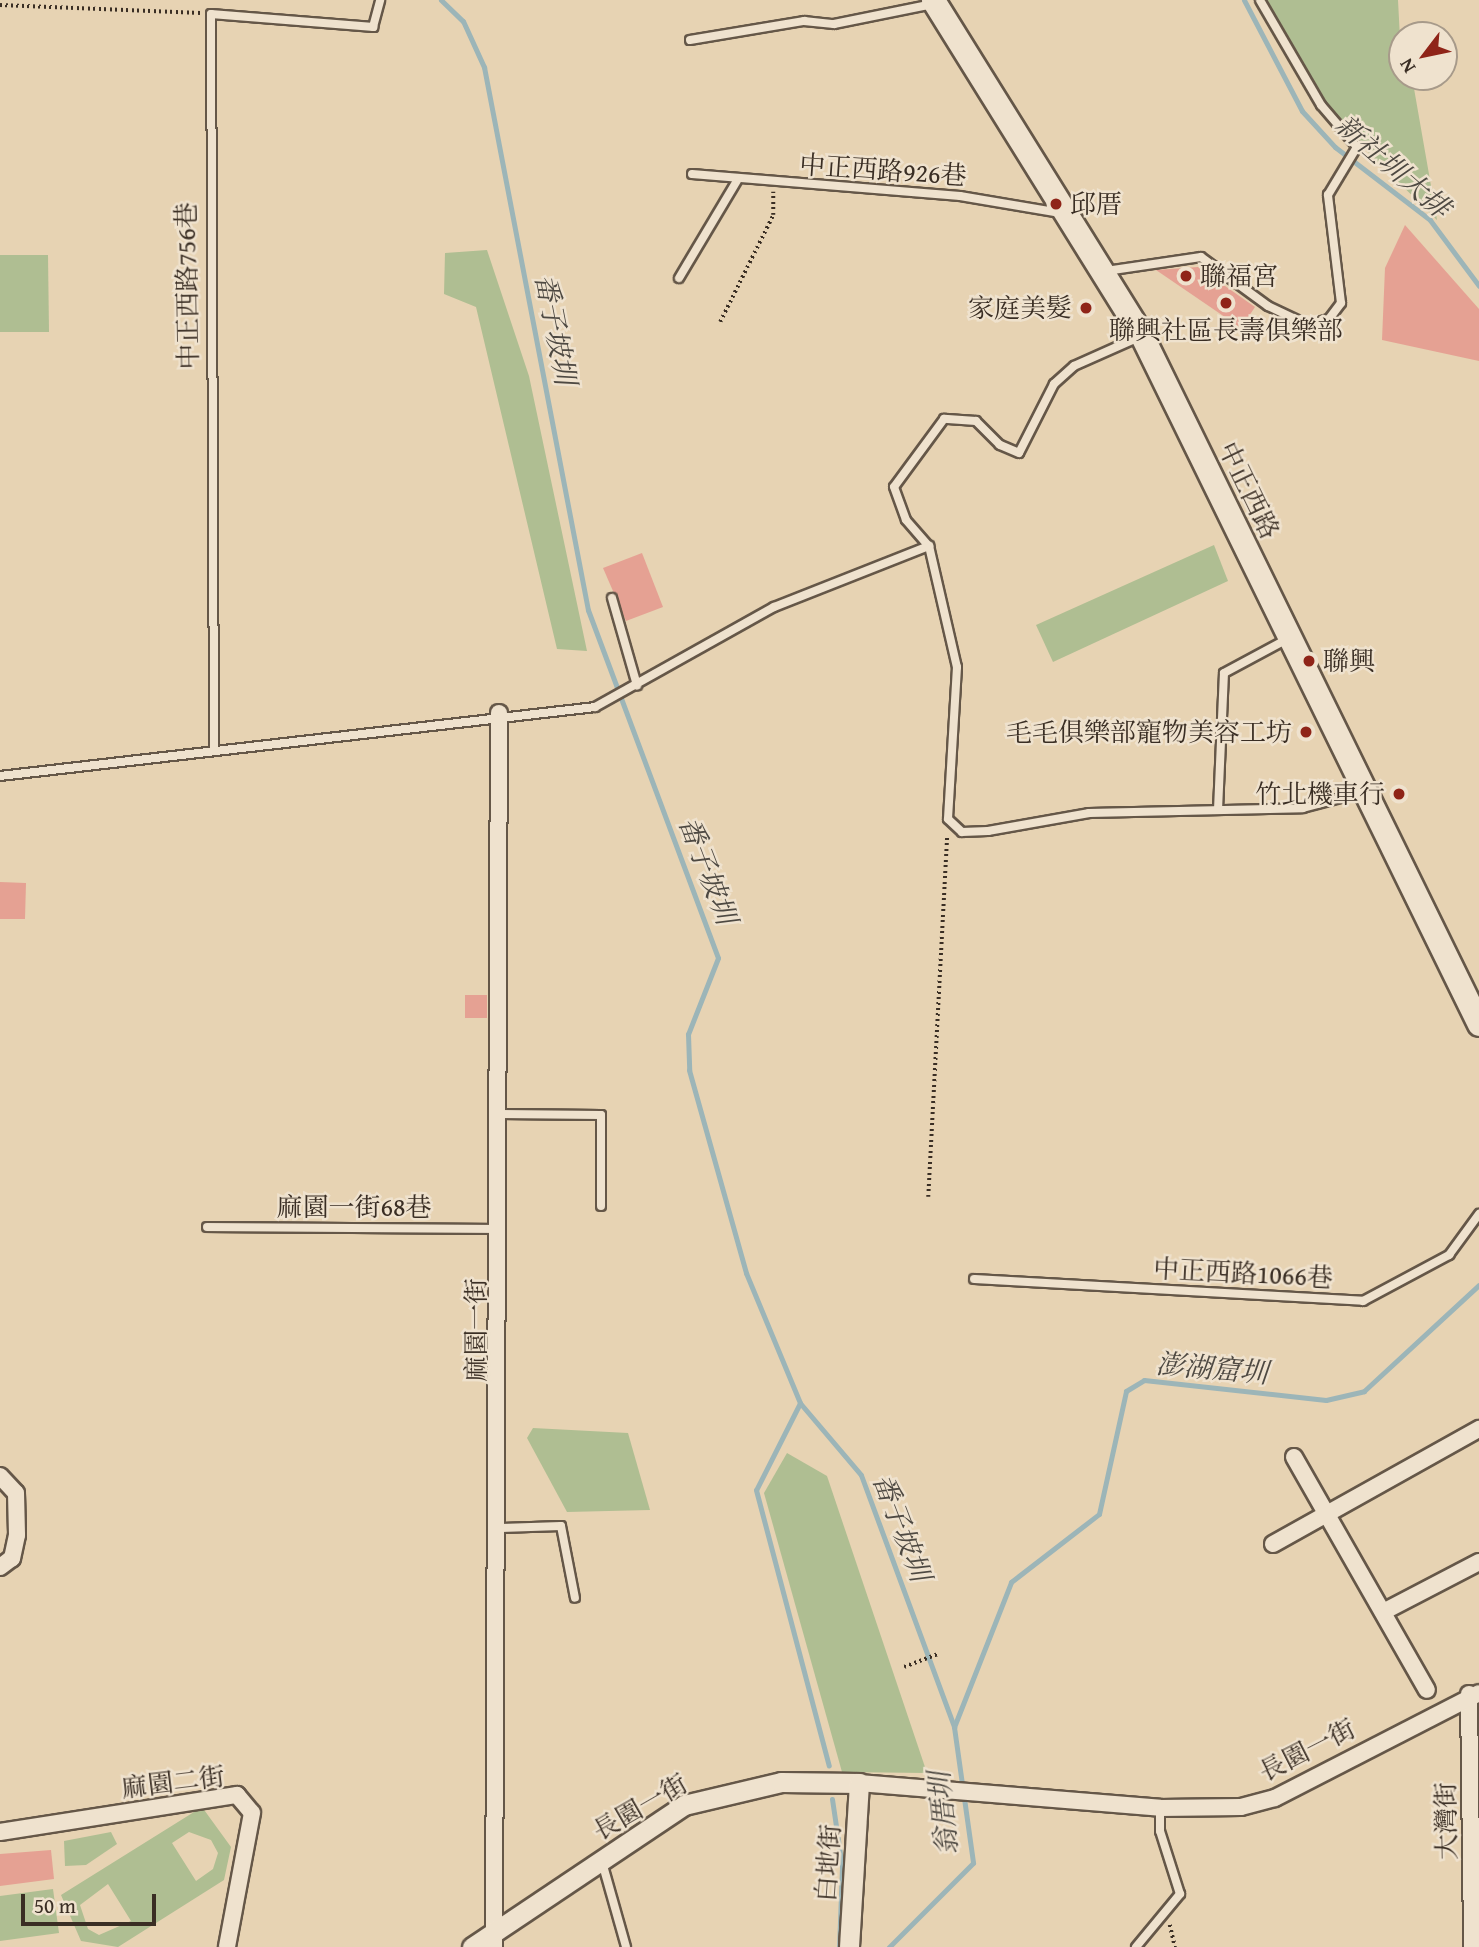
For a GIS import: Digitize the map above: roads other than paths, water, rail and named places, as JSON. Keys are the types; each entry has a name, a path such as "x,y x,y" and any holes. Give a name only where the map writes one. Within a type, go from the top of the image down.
{"main road":[{"name":"中正西路","path":"934,2 1071,215 1142,336 1479,1024"}],"street":[{"name":"麻園一街","path":"494,1940 501,1528 499,713"},
{"path":"1273,1544 1479,1429"},
{"path":"1294,1457 1427,1690"},
{"path":"0,1476 16,1493 17,1535 12,1558 0,1567"},
{"path":"1383,1612 1479,1562"},
{"name":"長園一街","path":"472,1947 494,1940 601,1859 684,1805 723,1792 781,1782 859,1783 1160,1808 1241,1807 1275,1798 1476,1690"},
{"name":"大灣街","path":"1472,1947 1476,1690"},
{"name":"白地街","path":"849,1947 859,1783"},
{"name":"麻園二街","path":"0,1832 237,1795 252,1814 226,1947"}],"lane":[{"path":"1104,271 1201,257 1268,306 1308,325 1329,319 1341,303 1328,195 1357,147 1321,105 1260,0"},
{"path":"690,40 803,21 834,24 934,2"},
{"name":"中正西路756巷","path":"214,749 211,14 373,27 379,4"},
{"name":"中正西路926巷","path":"692,174 773,183 960,196 1071,215"},
{"path":"679,278 738,179"},
{"path":"1142,336 1074,366 1054,384 1020,453 1000,445 976,421 944,419 894,487 906,520 929,545 957,667 948,820 962,832 1089,813 1303,807 1365,792"},
{"path":"0,776 499,713 610,702 774,607 929,545"},
{"path":"612,598 637,685"},
{"path":"1218,810 1224,673 1290,637"},
{"path":"500,1114 601,1115 601,1206"},
{"name":"中正西路1066巷","path":"974,1279 1363,1301 1449,1255 1479,1214"},
{"name":"麻園一街68巷","path":"207,1227 500,1229"},
{"path":"501,1528 561,1526 575,1598"},
{"path":"1136,1947 1167,1915 1180,1894 1160,1831 1160,1808"},
{"path":"601,1859 626,1947"}],"waterway":[{"name":"番子坡圳","path":"441,0 463,21 484,67 588,610 718,958 688,1034 689,1070 746,1273 800,1403 861,1475 954,1727 973,1863 889,1947"},
{"name":"新社圳大排","path":"1244,0 1302,111 1335,147 1430,220 1479,286"},
{"name":"澎湖窟圳","path":"954,1727 1011,1582 1099,1514 1126,1391 1144,1380 1326,1400 1364,1391 1479,1285"},
{"path":"800,1403 756,1490 829,1766"},
{"path":"832,1799 842,1867 839,1947"}],"place":[{"name":"邱厝","path":"1056,204"},
{"name":"聯福宮","path":"1186,276"},
{"name":"聯興社區長壽俱樂部","path":"1226,303"},
{"name":"家庭美髮","path":"1086,308"},
{"name":"聯興","path":"1309,661"},
{"name":"毛毛俱樂部寵物美容工坊","path":"1306,732"},
{"name":"竹北機車行","path":"1399,794"}],"water label":[{"name":"翁厝圳","path":"943,1814"}]}
